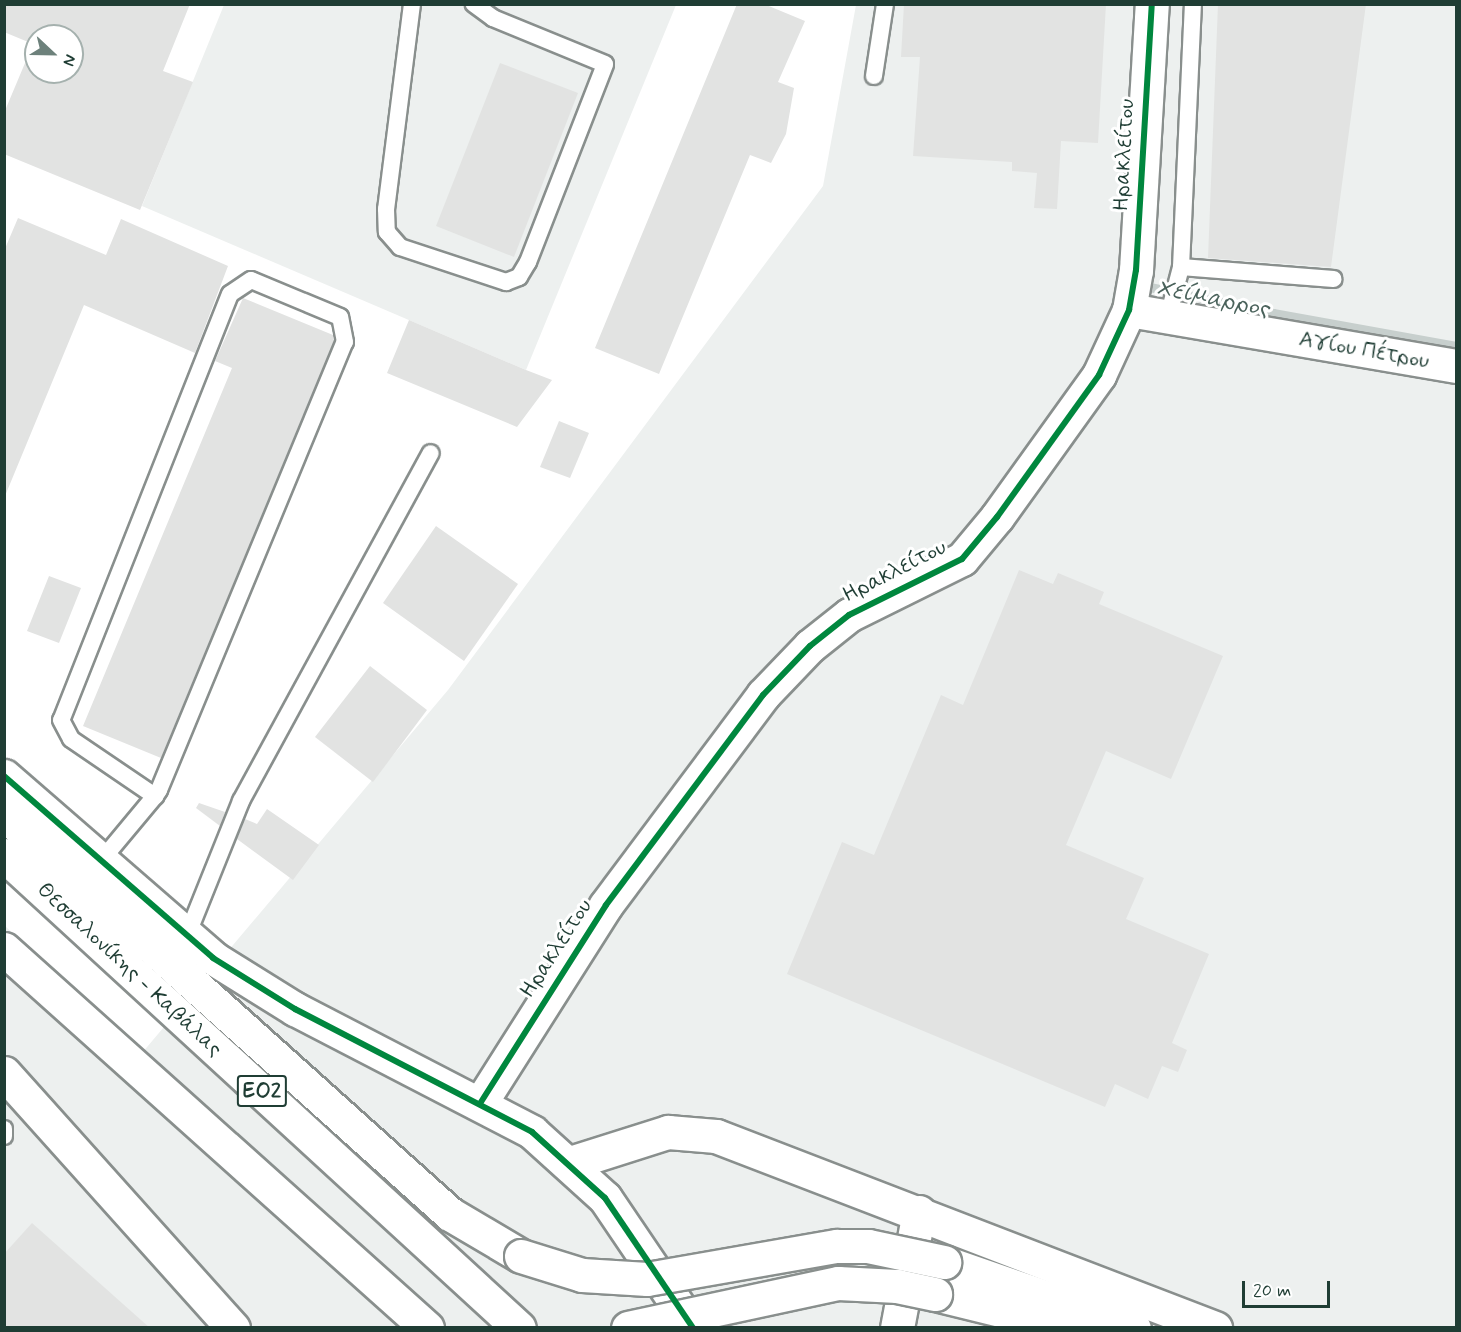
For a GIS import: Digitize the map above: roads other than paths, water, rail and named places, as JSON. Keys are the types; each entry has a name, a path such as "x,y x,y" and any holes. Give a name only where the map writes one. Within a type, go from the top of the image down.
{"main road":[{"name":"Ηρακλείτου","path":"481,1102 613,896 763,695 810,646 849,615 962,559 997,517 1099,375 1129,310 1136,270 1152,4"},
{"name":"Αγίου Πέτρου","path":"1129,310 1456,366"},
{"path":"4,776 186,938 295,1009 481,1102 532,1132 570,1163 621,1218 693,1328"},
{"path":"4,813 450,1214 481,1236 521,1256 582,1275 636,1279 685,1275 837,1246 868,1246 944,1262 1134,1328"},
{"name":"Θεσσαλονίκης - Καβάλας","path":"4,855 519,1328"},
{"path":"4,949 427,1328"},
{"path":"4,1073 233,1328"},
{"path":"570,1163 668,1132 696,1133 743,1145 1215,1328"},
{"path":"897,1328 919,1212"},
{"path":"628,1328 829,1284 897,1286 1073,1328"}],"lane":[{"path":"412,4 386,208 387,232 400,247 506,282 519,277 528,262 605,64 493,18 474,4"},
{"path":"874,76 885,4"},
{"path":"1168,317 1181,267 1193,4"},
{"path":"1181,267 1334,279"},
{"path":"100,862 155,796 347,333 333,313 251,280 230,294 61,720 71,739 155,796"},
{"path":"186,938 241,801 432,453"},
{"path":"4,1129 4,1136"}],"waterway":[{"name":"Χείμαρρος","path":"1140,280 1145,286 1273,313 1456,346"}]}
